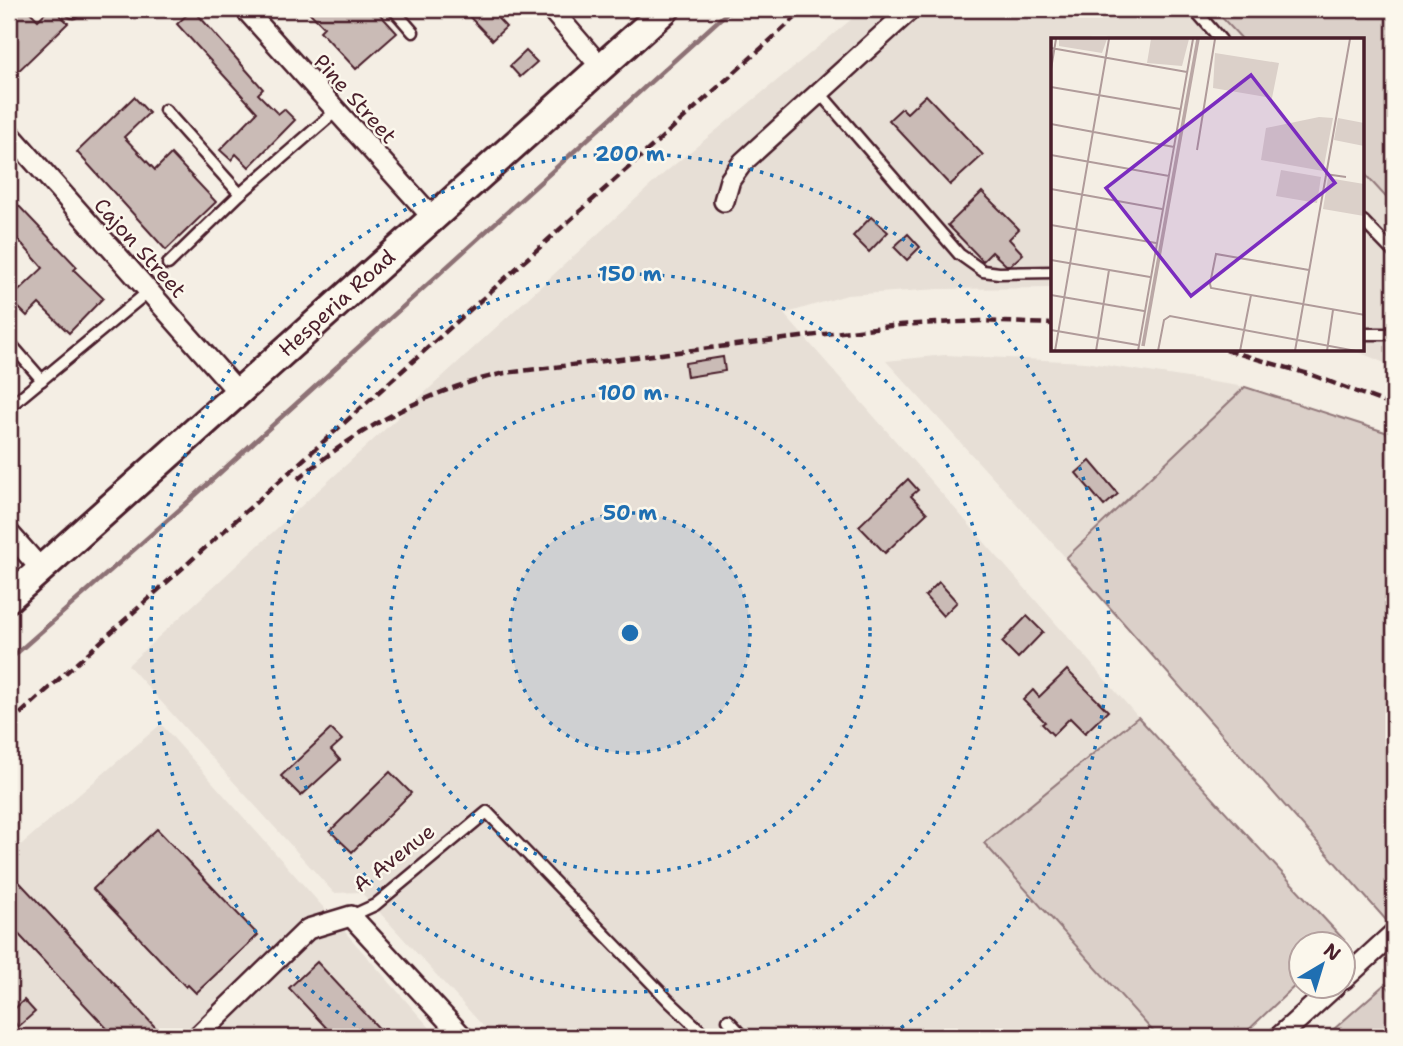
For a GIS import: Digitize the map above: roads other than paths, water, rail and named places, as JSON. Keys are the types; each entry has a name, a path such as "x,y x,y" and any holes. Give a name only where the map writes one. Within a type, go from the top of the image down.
{"main road":[{"name":"Hesperia Road","path":"9,598 666,9"}],"street":[{"name":"Pine Street","path":"245,9 433,218"},
{"path":"551,9 601,67"},
{"path":"724,201 730,180 743,162 911,9"},
{"name":"Cajon Street","path":"9,133 238,392"},
{"path":"9,533 41,569"},
{"path":"351,916 463,1037"},
{"name":"A Avenue","path":"197,1037 308,929 351,916"},
{"path":"1358,965 1387,939 1394,960"},
{"path":"1279,1037 1320,1000"}],"lane":[{"path":"393,9 413,32"},
{"path":"1194,9 1219,38"},
{"path":"819,92 960,254 982,271 1051,272"},
{"path":"165,110 240,194"},
{"path":"168,264 240,194 335,111"},
{"path":"1364,222 1394,253"},
{"path":"9,407 149,291"},
{"path":"1364,334 1394,334"},
{"path":"9,342 42,380"},
{"name":"A Avenue","path":"351,916 375,905 488,812 670,1002 707,1037"},
{"path":"728,1020 744,1037"}],"waterway":[{"path":"9,660 179,510 731,9"}],"railway":[{"path":"9,724 805,9"},
{"path":"298,479 345,444 395,414 448,390 505,373 899,325 980,321 1051,324"},
{"path":"1233,352 1312,375 1394,406"}]}
